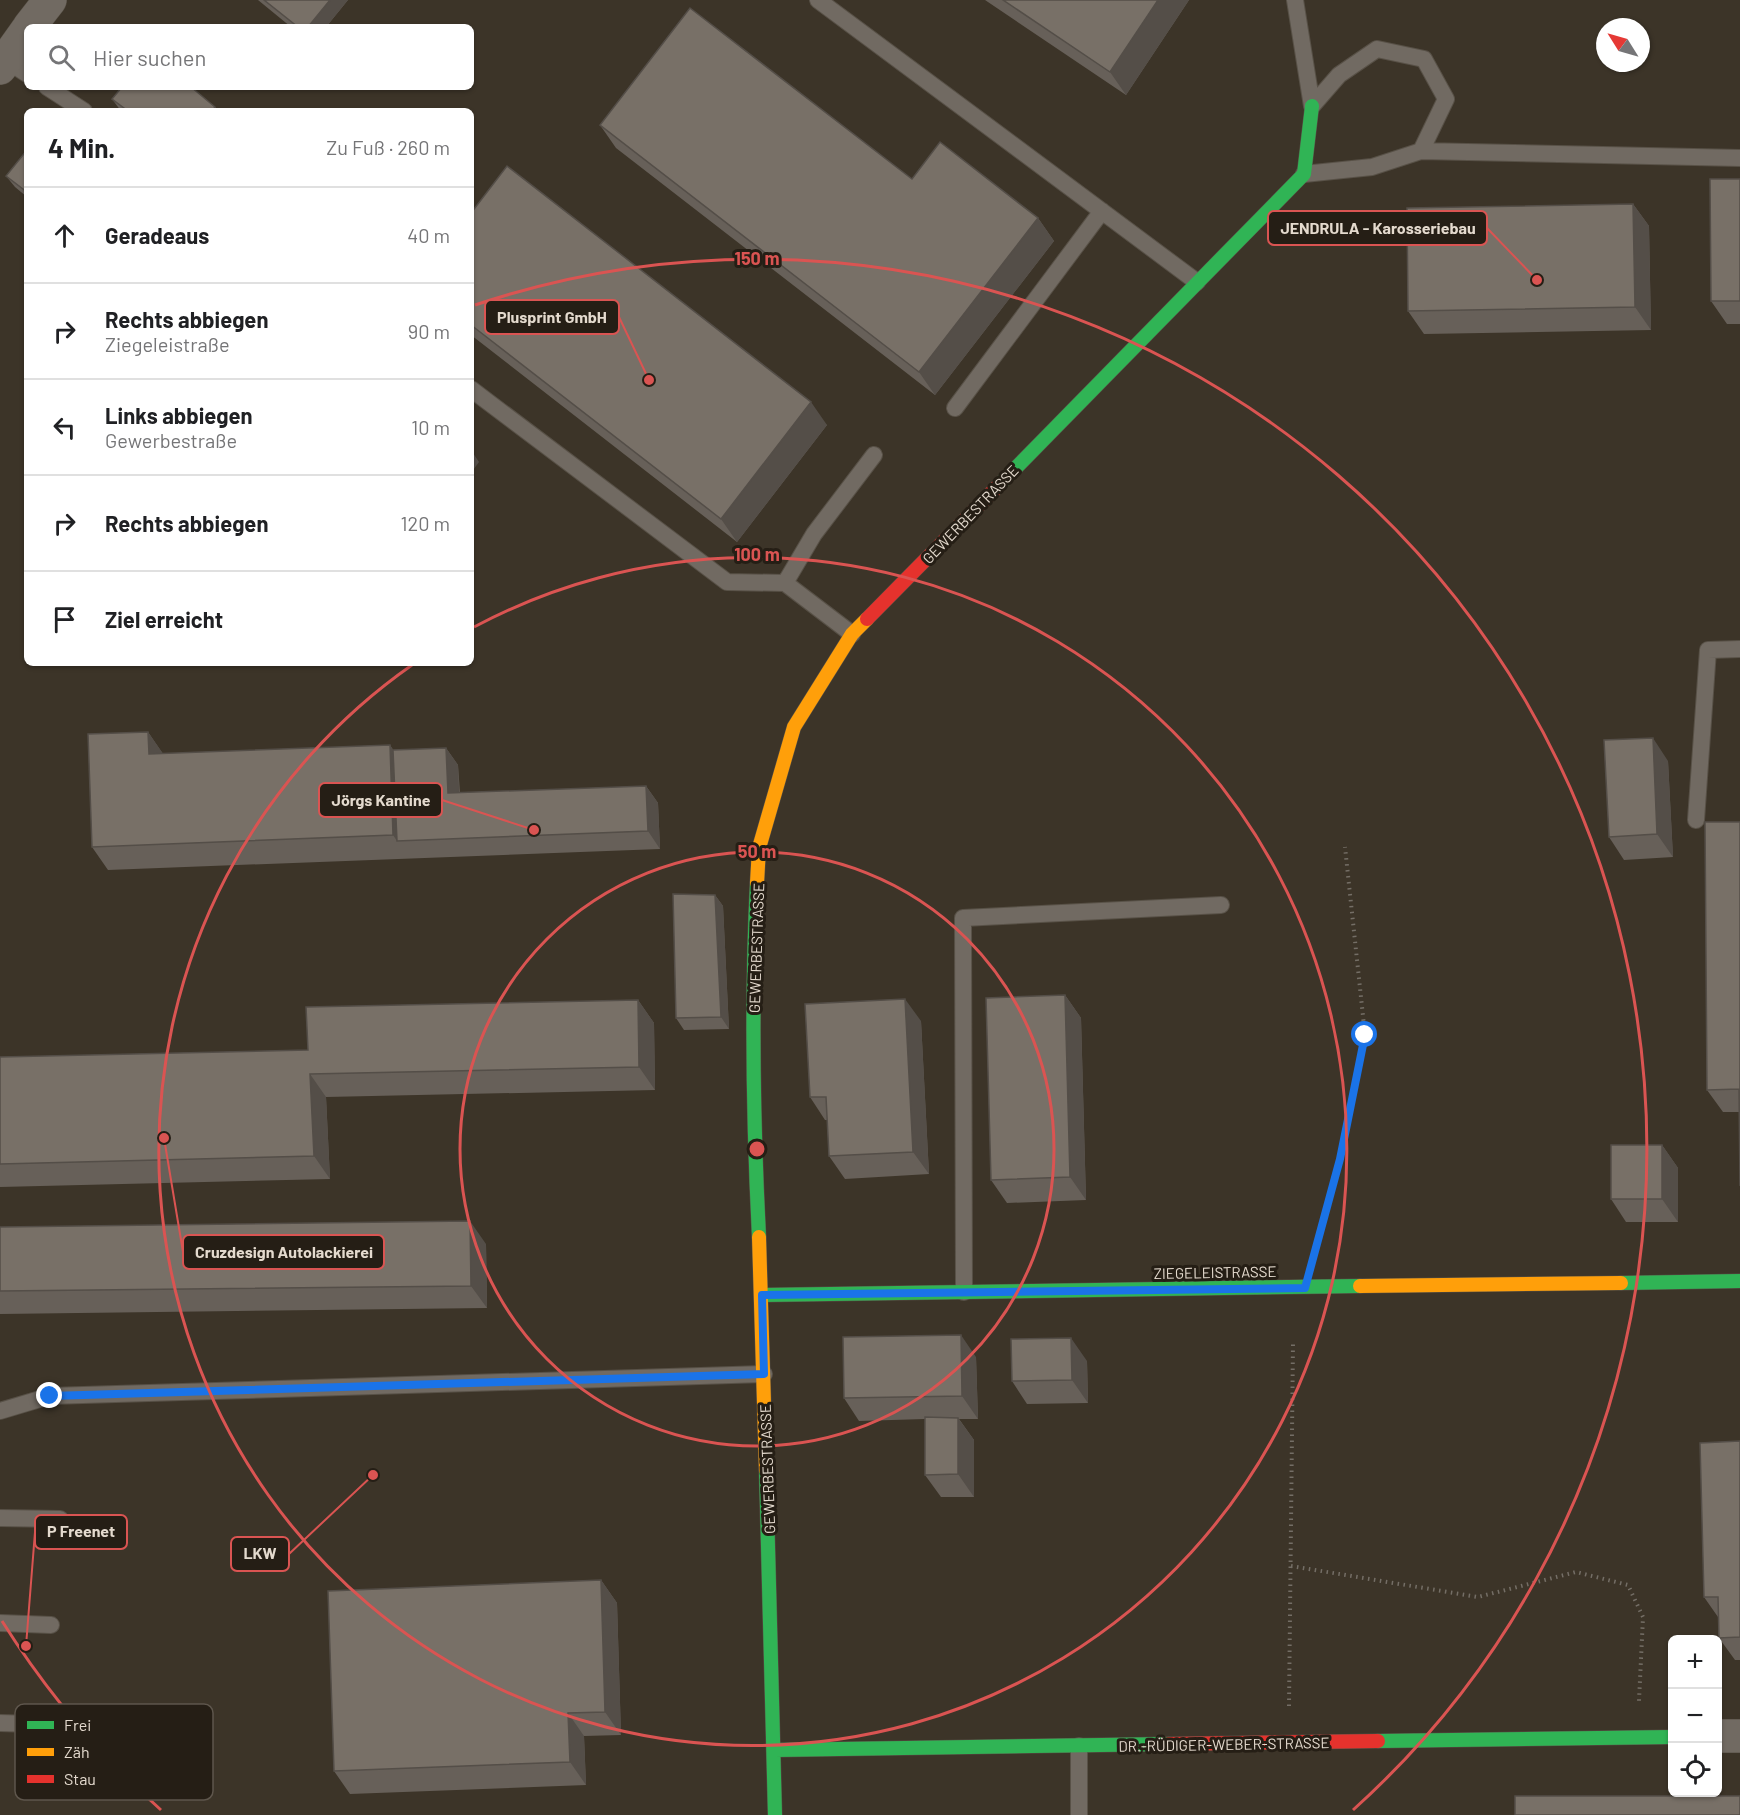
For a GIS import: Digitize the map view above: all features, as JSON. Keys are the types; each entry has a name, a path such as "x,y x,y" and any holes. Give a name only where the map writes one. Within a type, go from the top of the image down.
{"street":[{"path":"31,24 50,0"},
{"path":"11,67 24,37"},
{"path":"1304,174 1312,106"},
{"name":"GEWERBESTRASSE","path":"775,1815 762,1295 756,1182 753,966 759,848 794,727 852,634 1304,174"},
{"name":"ZIEGELEISTRASSE","path":"762,1295 1740,1281"},
{"path":"1722,1736 1740,1736"},
{"name":"DR.-RÜDIGER-WEBER-STRASSE","path":"774,1749 1668,1737"}],"lane":[{"path":"818,0 1197,282"},
{"path":"1295,0 1312,106"},
{"path":"1312,106 1339,75 1377,49 1424,59 1446,99 1421,151"},
{"path":"52,90 79,108"},
{"path":"1304,174 1372,167 1421,151 1740,158"},
{"path":"955,408 1102,212"},
{"path":"474,391 727,582 785,583 852,634"},
{"path":"785,583 814,534 873,455"},
{"path":"1696,820 1708,650 1740,649"},
{"path":"964,1292 963,918 1221,905"},
{"path":"0,1411 50,1396 764,1374"},
{"path":"0,1518 60,1520"},
{"path":"0,1623 51,1625"},
{"path":"0,1723 15,1723"},
{"path":"1079,1746 1079,1815"}],"path":[{"path":"1305,1288 1340,1159 1365,1035 1345,847"},
{"path":"1288,1742 1293,1342"},
{"path":"1291,1566 1478,1597 1576,1572 1629,1586 1643,1617 1637,1738"}],"building":[{"path":"264,0 330,0 310,24 294,24"},
{"path":"1003,0 1158,0 1110,72"},
{"path":"690,8 912,179 940,142 1038,218 919,372 600,125"},
{"path":"120,90 195,90 215,107 124,108 112,99"},
{"path":"24,154 24,190 6,176"},
{"path":"507,166 811,402 721,519 474,327 474,209"},
{"path":"1710,179 1740,179 1740,301 1711,301"},
{"path":"1633,204 1635,307 1408,311 1407,208"},
{"path":"148,732 149,754 390,745 393,835 92,847 88,734"},
{"path":"1653,738 1657,834 1609,837 1604,740"},
{"path":"446,748 448,793 646,786 648,831 397,841 393,750"},
{"path":"1705,822 1740,822 1740,1186 1739,1089 1707,1090"},
{"path":"673,894 715,895 721,1017 676,1018"},
{"path":"1065,995 1070,1177 991,1180 986,998"},
{"path":"905,999 913,1152 829,1156 826,1097 810,1097 805,1004"},
{"path":"638,1000 639,1067 310,1074 314,1156 0,1164 0,1057 308,1050 306,1007"},
{"path":"1611,1145 1662,1145 1662,1199 1611,1199"},
{"path":"470,1221 471,1286 0,1291 0,1227"},
{"path":"961,1335 962,1396 844,1398 843,1337"},
{"path":"1071,1338 1072,1380 1012,1381 1011,1339"},
{"path":"925,1417 958,1418 958,1474 925,1475"},
{"path":"1740,1441 1740,1637 1722,1638 1722,1635 1719,1635 1718,1597 1704,1597 1700,1443"},
{"path":"601,1580 605,1712 568,1713 570,1762 334,1771 328,1591"},
{"path":"1515,1796 1740,1796 1740,1815 1515,1815"}],"traffic: fast":[{"path":"999,485 1304,174 1312,106"},
{"path":"757,883 754,1060 759,1237"},
{"path":"1621,1283 1740,1281"},
{"path":"762,1295 1360,1286"},
{"path":"766,1470 775,1815"},
{"path":"1378,1741 1668,1737"},
{"path":"775,1750 1169,1744"}],"traffic: slow":[{"path":"757,883 759,848 794,727 852,634 867,619"},
{"path":"759,1237 766,1470"},
{"path":"1360,1286 1621,1283"}],"traffic: jam":[{"path":"867,619 999,485"},
{"path":"1169,1744 1378,1741"}],"place":[{"name":"JENDRULA - Karosseriebau","path":"1537,280"},
{"name":"Plusprint GmbH","path":"649,380"},
{"name":"Jörgs Kantine","path":"534,830"},
{"name":"Cruzdesign Autolackierei","path":"164,1138"},
{"name":"LKW","path":"373,1475"},
{"name":"P Freenet","path":"26,1646"}],"route":[{"path":"50,1396 764,1374 762,1295 1305,1288 1340,1159 1365,1035"}]}
